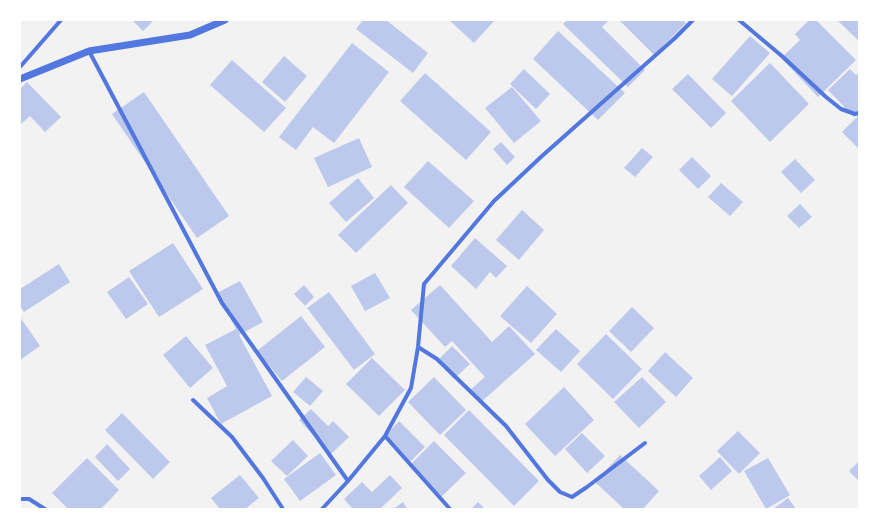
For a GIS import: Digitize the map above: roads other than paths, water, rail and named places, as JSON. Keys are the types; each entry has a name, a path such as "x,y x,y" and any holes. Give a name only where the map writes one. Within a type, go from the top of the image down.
{"street":[{"path":"20,67 61,20"},
{"path":"20,78 89,51 190,34 225,20"},
{"path":"322,509 348,481 385,436 411,388 418,347 424,284 494,201 542,156 676,38 693,20"},
{"path":"739,20 826,97 842,109 855,114 859,113"},
{"path":"89,51 222,303 348,481"},
{"path":"418,347 437,359 506,426 548,480 560,492 572,497 645,443"},
{"path":"193,400 232,437 263,478 283,509"},
{"path":"385,436 450,509"},
{"path":"20,499 29,499 45,509"}]}
